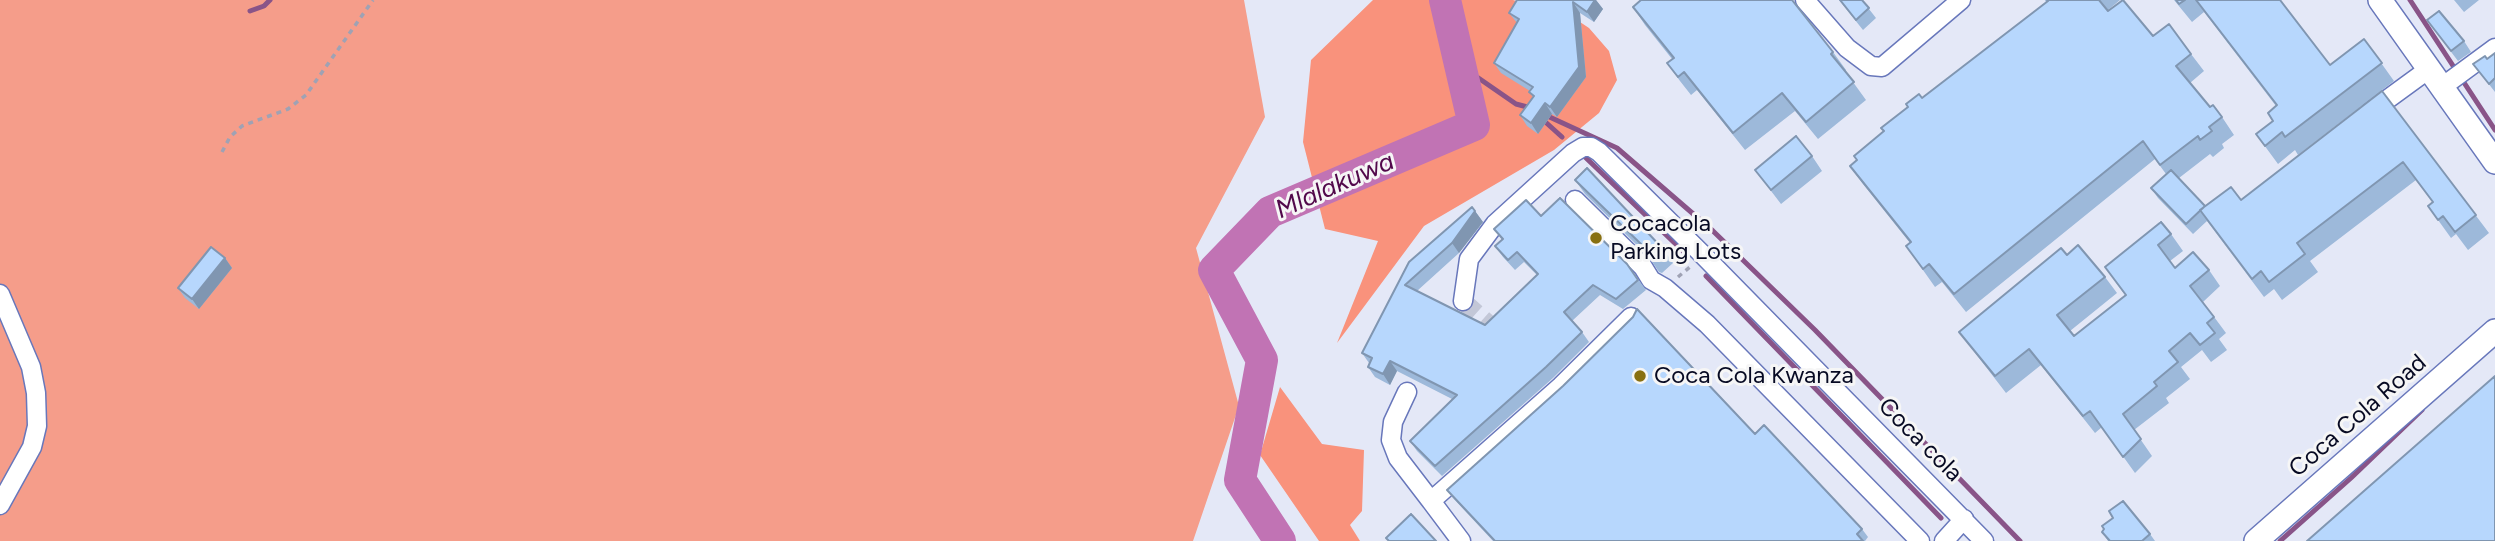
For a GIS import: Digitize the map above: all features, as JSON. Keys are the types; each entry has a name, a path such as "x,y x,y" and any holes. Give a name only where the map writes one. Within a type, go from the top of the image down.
{"main road":[{"path":"2380,0 2495,162"},
{"name":"Coca Cola Road","path":"2256,541 2495,331"}],"lane":[{"path":"1805,0 1847,47 1871,66 1882,67 1961,0"},
{"path":"2360,121 2495,48"},
{"name":"Coca cola","path":"1463,301 1469,259 1495,224 1573,153 1583,147 1591,147 1599,152 1984,541"},
{"path":"1575,200 1643,267 1651,280 1674,295 1707,324 1920,541"},
{"path":"0,294 31,367 36,393 37,426 32,447 0,505"},
{"path":"1431,501 1560,386 1631,317"},
{"path":"1408,392 1393,422 1391,440 1398,458 1461,541"},
{"path":"1944,541 1964,519"}],"path":[{"path":"222,152 230,137 242,126 288,109 306,95 373,0"}],"shaded area":[{"path":"0,0 1244,0 1265,117 1196,248 1239,406 1193,541 0,541"},
{"path":"1373,0 1513,0 1574,18 1589,28 1609,51 1617,80 1599,113 1554,150 1424,226 1337,343 1378,241 1325,229 1303,142 1311,60"},
{"path":"1280,387 1322,444 1364,450 1362,511 1350,525 1360,541 1319,541 1260,455"}],"building":[{"path":"1517,0 1595,0 1587,12 1573,2 1579,67 1550,107 1545,103 1531,123 1520,115 1534,96 1529,92 1533,87 1494,63 1519,19 1509,13"},
{"path":"1641,0 1792,0 1854,82 1806,122 1782,93 1733,133 1684,72 1678,77 1667,63 1674,58 1633,7"},
{"path":"1840,0 1862,0 1869,8 1856,20"},
{"path":"2047,0 2099,0 2108,11 2123,0 2153,36 2169,24 2191,54 2176,66 2210,107 2213,105 2222,117 2209,127 2212,131 2200,140 2198,136 2160,165 2143,141 1954,294 1929,264 1923,269 1906,246 1911,242 1850,166 1857,160 1854,156 1884,131 1881,128 1908,107 1906,104 1919,94 1922,98"},
{"path":"2196,0 2280,0 2330,65 2364,39 2382,63 2285,137 2282,132 2265,146 2256,134 2273,121 2268,113 2277,105"},
{"path":"2439,11 2464,41 2451,51 2427,20"},
{"path":"2495,53 2495,78 2489,84 2473,64"},
{"path":"2382,91 2476,215 2455,232 2443,216 2438,220 2428,206 2433,202 2403,162 2297,243 2305,254 2269,282 2261,271 2252,279 2200,210 2231,187 2241,200"},
{"path":"1796,136 1812,156 1771,190 1755,170"},
{"path":"1587,168 1663,249 1652,259 1641,244 1575,180"},
{"path":"2171,170 2205,206 2186,224 2151,188"},
{"path":"1560,198 1627,264 1638,280 1616,299 1593,285 1564,312 1582,332 1435,466 1410,441 1457,395 1390,361 1383,374 1368,367 1372,358 1362,353 1409,262 1472,207 1475,211 1452,243 1405,285 1485,325 1538,274 1517,252 1508,260 1495,246 1503,239 1494,229 1526,200 1541,216"},
{"path":"2161,222 2171,234 2158,245 2175,268 2193,252 2209,270 2190,286 2214,317 2207,323 2215,333 2200,345 2190,333 2169,351 2178,362 2154,382 2157,386 2123,414 2141,439 2123,457 2090,411 2083,416 2029,349 1995,376 1959,332 2061,248 2067,255 2078,245 2105,277 2057,315 2074,336 2126,295 2105,267"},
{"path":"211,247 225,258 192,299 178,288"},
{"name":"Coca Cola Kwanza","path":"1637,309 1755,434 1764,425 1862,529 1857,534 1863,541 1495,541 1447,490 1563,386 1633,317"},
{"path":"2495,376 2495,541 2307,541"},
{"path":"2123,501 2150,534 2142,541 2110,541 2102,532 2102,526 2113,518 2109,511"},
{"path":"1411,514 1436,541 1389,541 1386,538"}],"waterway":[{"path":"250,11 264,6 270,0"},
{"name":"Mlalakuwa","path":"1280,541 1240,480 1262,360 1214,270 1270,212 1474,125 1445,0"},
{"path":"2410,0 2495,130"},
{"path":"1461,66 1516,104 1531,108"},
{"path":"1543,114 1617,148 1713,231 1815,330 2020,541"},
{"path":"1541,118 1562,137"},
{"path":"1584,156 1685,253"},
{"path":"1706,276 1941,518"},
{"path":"2280,541 2422,410"}],"tunnel":[{"path":"1463,301 1491,326"}],"place":[{"name":"Cocacola Parking Lots","path":"1596,238"},
{"name":"Coca Cola Kwanza","path":"1640,376"}]}
